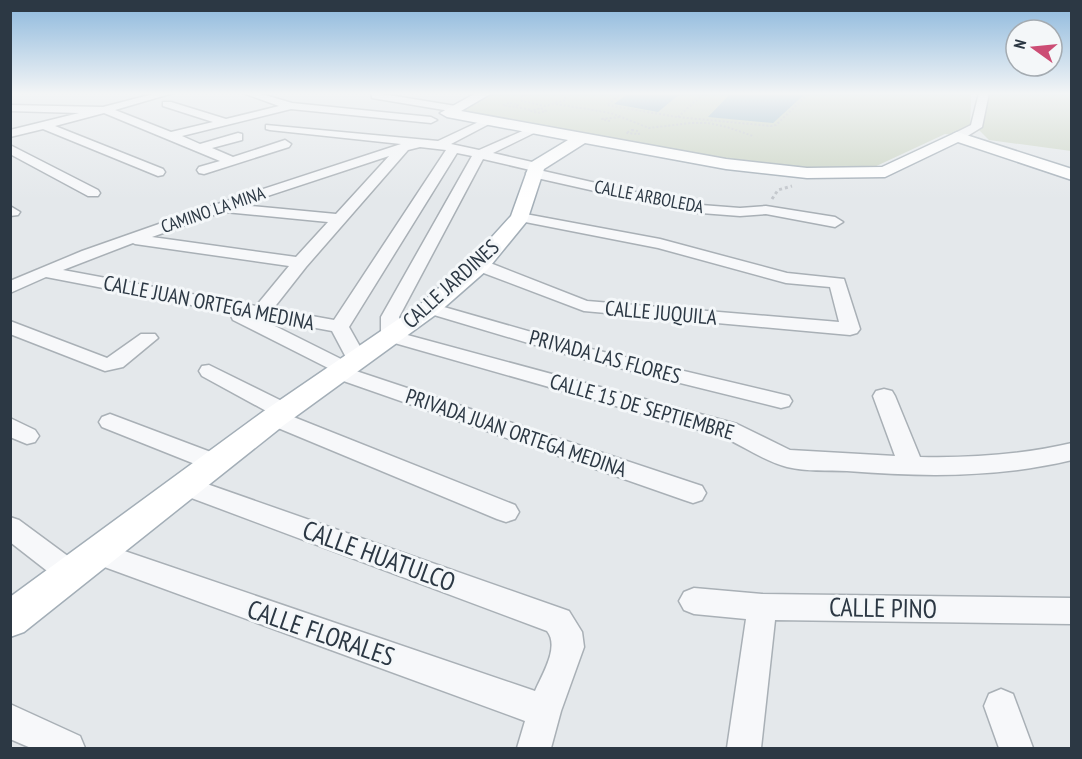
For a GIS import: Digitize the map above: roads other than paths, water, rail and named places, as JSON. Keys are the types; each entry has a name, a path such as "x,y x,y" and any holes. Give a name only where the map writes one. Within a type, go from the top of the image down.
{"main road":[{"path":"531,128 550,128"},
{"path":"534,170 586,128"},
{"path":"594,128 746,167 807,172 885,172 957,137 1071,175"},
{"name":"CALLE JARDINES","path":"10,620 279,415 430,308 478,265 520,217 534,170"}],"street":[{"path":"10,134 35,128"},
{"path":"52,128 158,172"},
{"path":"151,128 230,160"},
{"path":"170,136 203,128"},
{"path":"281,128 397,144"},
{"path":"261,312 339,219 397,144 419,128"},
{"path":"339,327 447,147 475,128"},
{"path":"957,137 973,128"},
{"path":"391,336 390,317 480,155 534,129"},
{"path":"199,148 238,137"},
{"name":"CAMINO LA MINA","path":"10,288 43,271 219,207 397,144 419,143"},
{"name":"CALLE ARBOLEDA","path":"419,143 447,147 688,208 740,212 766,210 835,222"},
{"path":"204,170 285,144"},
{"path":"10,149 93,193"},
{"path":"219,207 339,219"},
{"name":"CALLE JUQUILA","path":"478,265 584,306 850,329 838,283 786,278 660,244 520,217"},
{"path":"132,239 300,263"},
{"name":"CALLE JUAN ORTEGA MEDINA","path":"43,271 339,327 347,367"},
{"name":"PRIVADA JUAN ORTEGA MEDINA","path":"224,306 347,367 693,493"},
{"name":"PRIVADA LAS FLORES","path":"430,308 582,354 781,400"},
{"path":"10,327 101,364 110,365 148,338"},
{"name":"CALLE 15 DE SEPTIEMBRE","path":"391,336 729,430 771,453 791,459 911,466 1014,463 1040,460 1071,451"},
{"path":"209,371 279,415 506,512"},
{"path":"884,396 911,466"},
{"path":"110,422 215,463"},
{"name":"CALLE HUATULCO","path":"187,486 558,621 567,632 568,647 544,711"},
{"path":"10,527 70,573"},
{"name":"CALLE FLORALES","path":"98,553 544,711"},
{"name":"CALLE PINO","path":"694,601 762,607 1071,611"},
{"path":"744,748 762,607"},
{"path":"1001,706 1016,748"},
{"path":"534,748 544,711"},
{"path":"10,721 69,748"}]}
